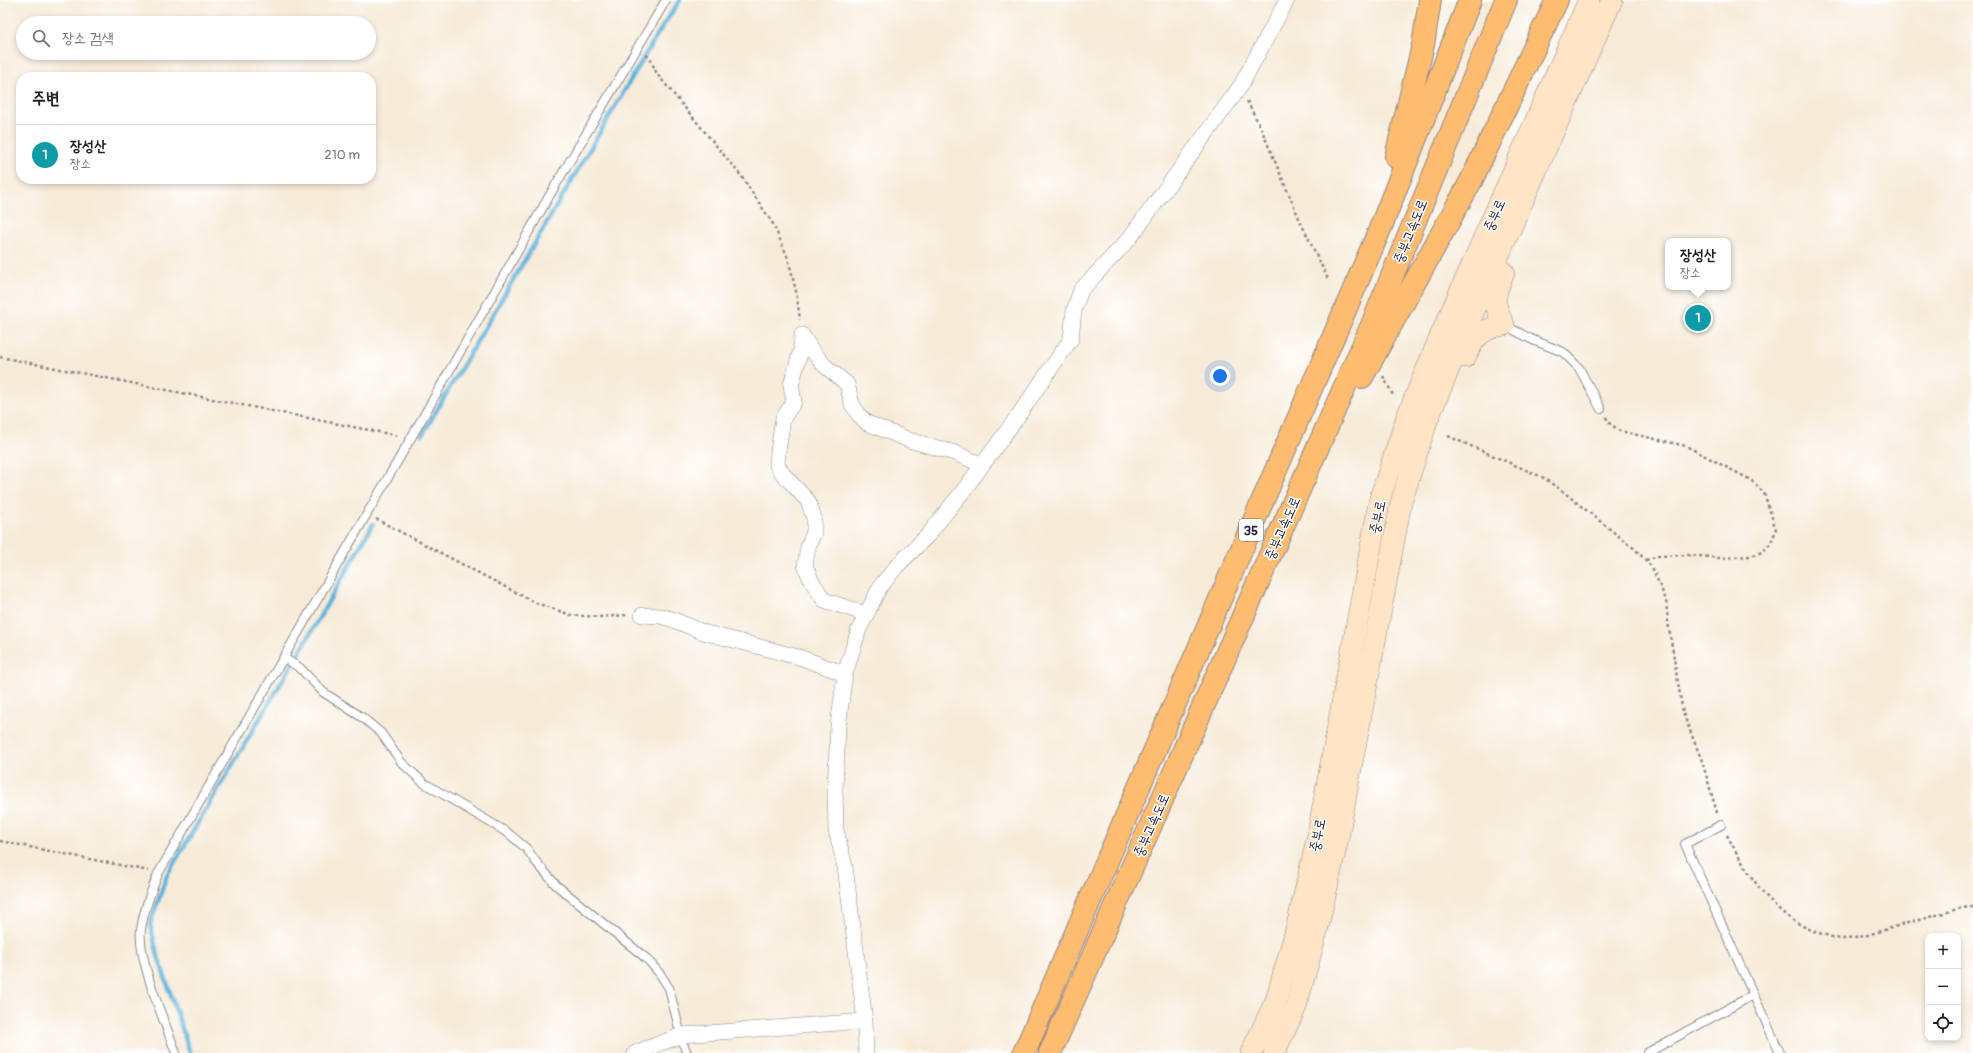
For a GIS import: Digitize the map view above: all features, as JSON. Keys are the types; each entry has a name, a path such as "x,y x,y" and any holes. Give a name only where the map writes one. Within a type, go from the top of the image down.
{"highway":[{"path":"1369,256 1405,122 1430,0"},
{"path":"1296,496 1471,181 1557,0"},
{"name":"중부고속도로","path":"1024,1053 1369,256 1470,2"},
{"name":"중부고속도로","path":"1050,1053 1372,325 1504,5"}],"main road":[{"name":"중부로","path":"1251,1053 1276,1000 1297,926 1317,838 1380,498 1408,414 1440,337 1588,3"},
{"name":"중부로","path":"1274,1053 1296,1007 1317,931 1337,843 1400,503 1427,421 1459,345 1548,142 1609,8"},
{"path":"1427,421 1479,334 1491,327 1504,325 1498,313 1495,298 1499,284 1530,212 1548,142"}],"street":[{"path":"866,1053 865,1021 845,867 836,830 835,789 838,726 846,674 859,629 880,587 896,567 928,535 982,465 1071,339 1074,310 1081,290 1129,239 1240,87 1287,0"},
{"path":"802,335 824,365 847,384 852,404 859,415 867,423 909,440 956,453 982,465"},
{"path":"802,335 801,350 791,385 794,402 783,418 777,465 783,474 808,501 814,518 814,532 808,547 805,565 819,594 824,600 866,614"},
{"path":"642,615 661,616 703,632 802,658 846,674"},
{"path":"635,1053 682,1036 865,1021"}],"lane":[{"path":"176,1053 142,954 141,931 146,905 158,874 286,659 555,186 666,0"},
{"path":"1504,325 1533,340 1563,352 1579,368 1601,409"},
{"path":"286,659 300,668 323,692 363,718 381,733 402,763 424,783 508,833 527,849 556,885 646,959 660,974 669,988 687,1053"},
{"path":"1722,825 1685,844 1780,1053"},
{"path":"1646,1053 1753,995"}],"path":[{"path":"650,58 657,74 742,177 773,224 788,258 796,291 802,335"},
{"path":"1240,87 1260,126 1301,223 1329,281"},
{"path":"0,357 411,438"},
{"path":"1379,370 1394,397"},
{"path":"1601,409 1609,423 1620,431 1686,446 1751,480 1764,493 1776,530 1772,543 1762,552 1751,556 1722,558 1687,555 1658,556 1646,560"},
{"path":"1448,436 1542,477 1636,550 1652,567 1666,600 1669,630 1683,713 1702,761 1722,825 1747,870 1764,894 1779,910 1798,925 1816,933 1842,939 1862,936 1961,908 1973,907"},
{"path":"368,513 536,603 571,615 642,615"},
{"path":"0,841 158,874"}],"waterway":[{"path":"422,435 657,35 680,0"},
{"path":"190,1053 158,956 150,924 167,875 303,646 373,524"}],"place":[{"name":"장성산","path":"1698,318"}]}
